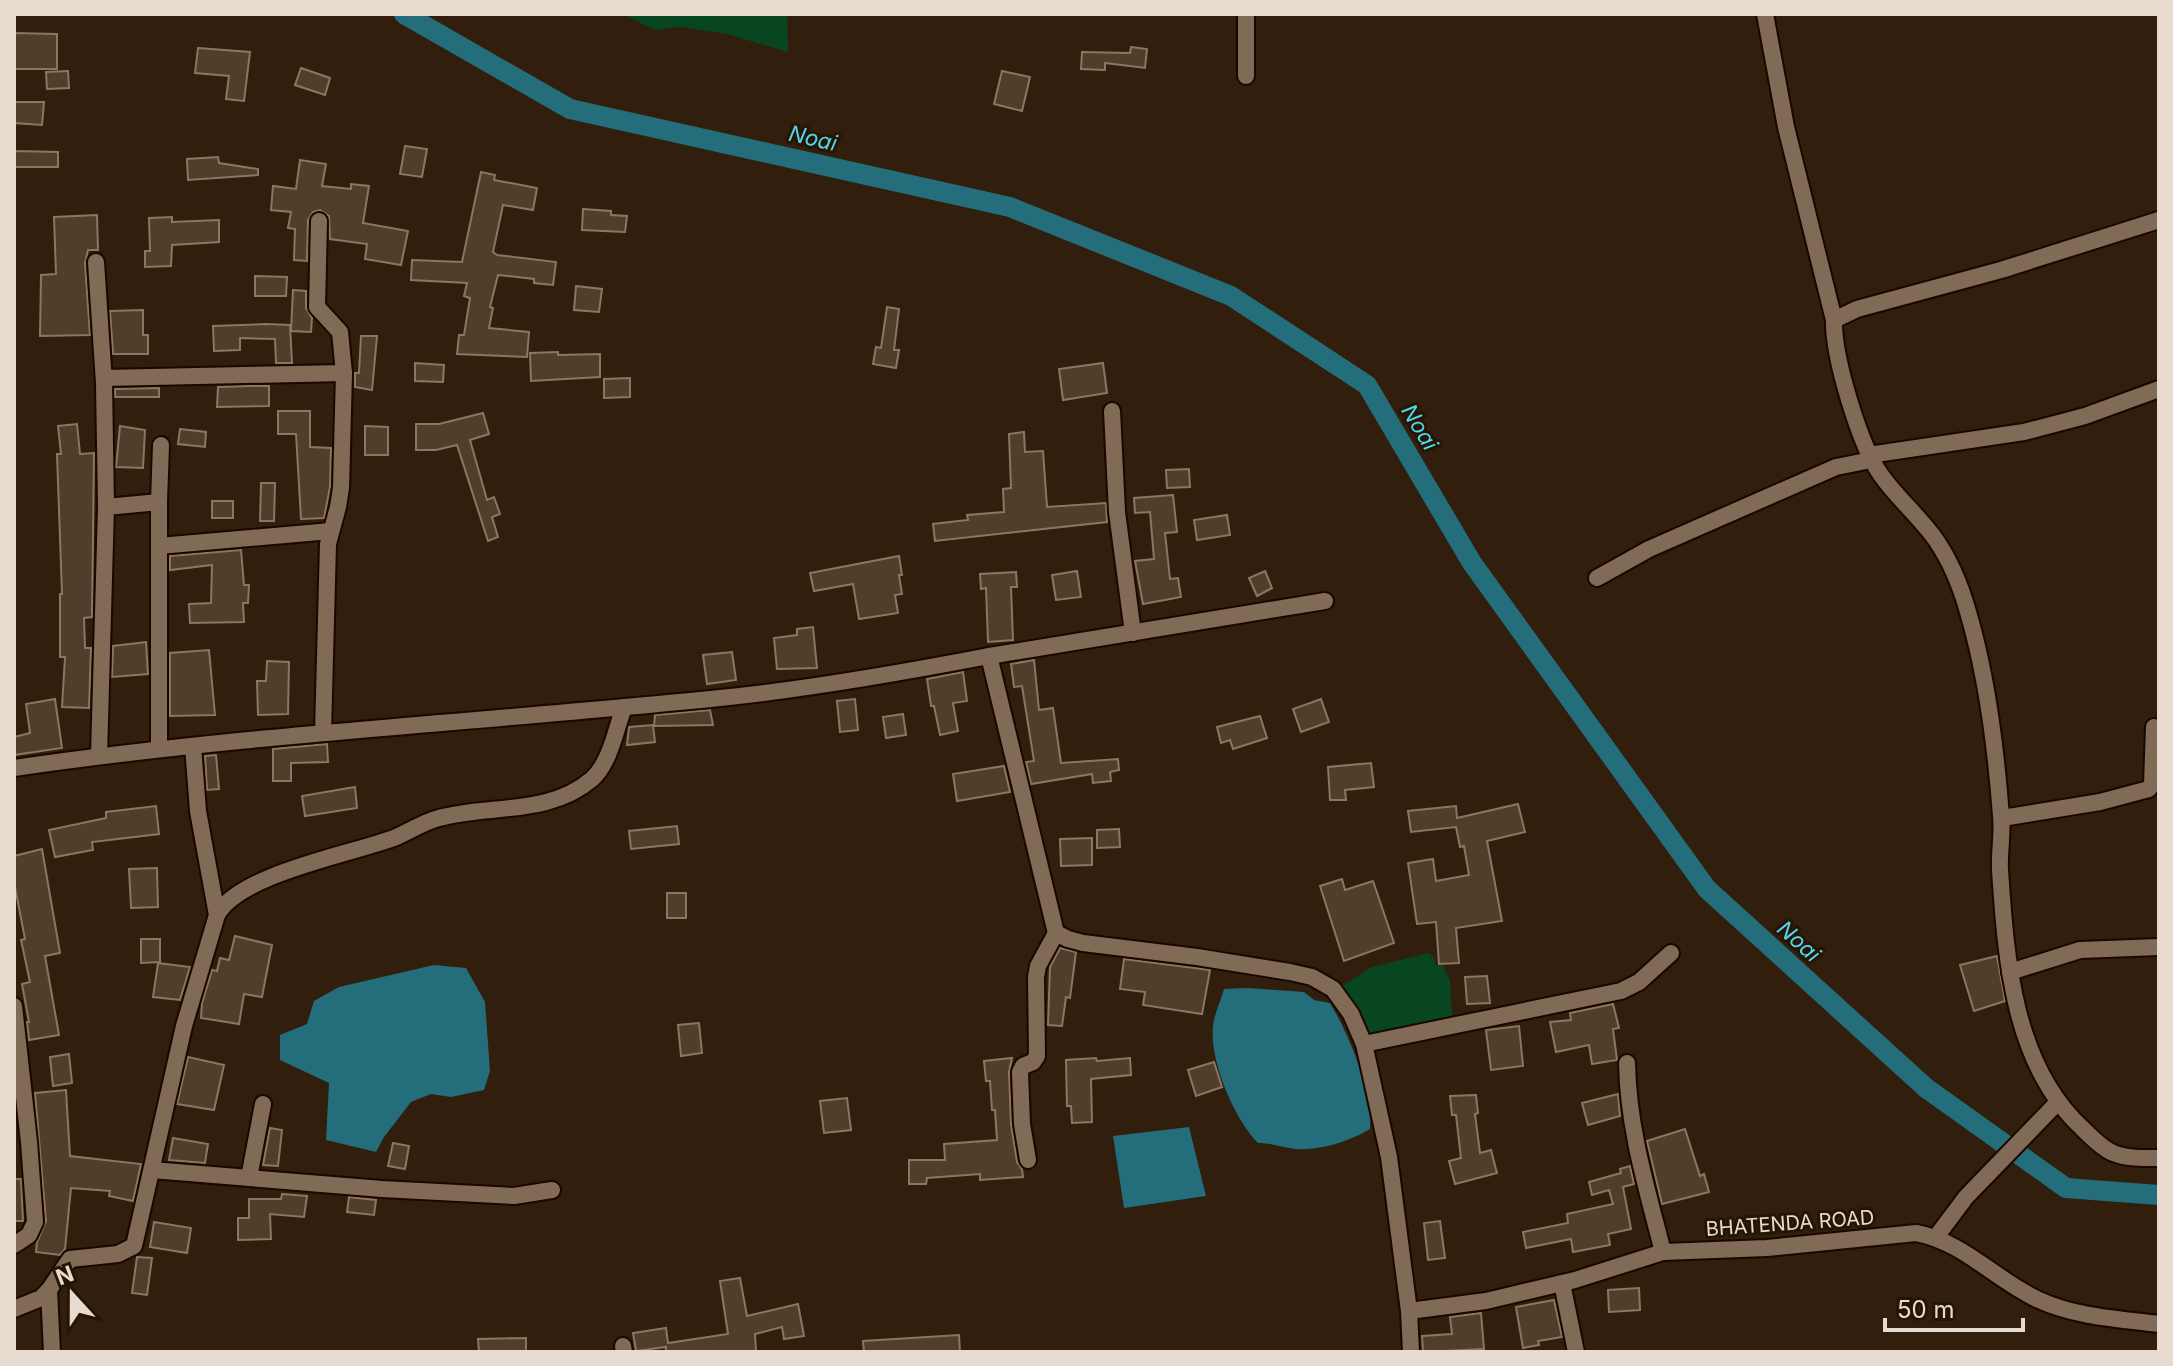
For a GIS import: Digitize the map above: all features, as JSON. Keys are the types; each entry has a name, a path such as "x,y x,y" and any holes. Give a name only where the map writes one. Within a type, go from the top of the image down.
{"street":[{"path":"1246,14 1246,76"},
{"path":"1765,14 1786,127 1834,320 1838,361 1870,458 1882,477 1936,539 1968,611 1983,673 2002,818 2000,867 2010,972 2028,1049 2044,1082 2068,1116 2111,1152 2132,1158 2159,1158"},
{"path":"1834,320 1857,309 2001,270 2159,220"},
{"path":"319,221 317,307 340,332 344,373 341,488 328,544 323,733"},
{"path":"96,262 104,378 106,507 99,756"},
{"path":"104,378 344,373"},
{"path":"1597,578 1649,549 1836,467 1958,440 2013,435 2085,416 2159,389"},
{"path":"1112,411 1117,512 1133,633"},
{"path":"159,749 161,445"},
{"path":"106,507 159,502"},
{"path":"159,546 331,531"},
{"path":"14,768 159,749 722,698 862,680 1325,601"},
{"path":"989,656 1056,933 1038,966 1036,977 1037,1056 1020,1072 1022,1124 1028,1160"},
{"path":"14,1309 41,1298 70,1259 118,1254 134,1246 184,1026 222,906 238,894 309,862 396,837 438,818 503,811 572,792 592,779 601,768 624,707"},
{"path":"2002,818 2146,791 2152,784 2154,727"},
{"path":"193,746 200,825 217,915"},
{"path":"1056,933 1083,943 1197,957 1312,977 1333,989 1351,1014 1364,1044 1393,1175 1411,1352"},
{"path":"2010,972 2080,950 2159,947"},
{"path":"1364,1044 1621,991 1639,982 1671,953"},
{"path":"14,1006 35,1222 29,1235 14,1245"},
{"path":"1627,1063 1631,1124 1663,1252"},
{"path":"1936,1237 1966,1197 2058,1102"},
{"path":"249,1178 263,1104"},
{"path":"152,1170 514,1196 552,1190"},
{"name":"BHATENDA ROAD","path":"1409,1311 1486,1301 1562,1283 1663,1252 1767,1248 1916,1233 1936,1237 2039,1300 2071,1312 2159,1324"},
{"path":"1562,1283 1576,1352"},
{"path":"49,1290 52,1352"}],"green space":[{"path":"622,14 787,14 788,52 727,34 680,27 655,30"},
{"path":"1428,953 1434,957 1435,965 1443,965 1450,981 1452,1016 1466,1016 1436,1026 1366,1035 1342,986 1372,967"}],"water":[{"path":"434,965 466,968 485,1002 490,1071 484,1090 451,1097 431,1094 411,1102 376,1152 326,1140 329,1083 280,1060 280,1035 307,1024 314,1001 339,987"},
{"path":"1224,989 1304,992 1314,1000 1330,1003 1345,1031 1364,1081 1370,1129 1320,1148 1299,1149 1258,1143 1240,1119 1225,1088 1213,1040 1214,1021"},
{"path":"1189,1127 1206,1196 1124,1208 1113,1136"}],"building":[{"path":"14,33 57,34 57,69 14,69"},
{"path":"1131,47 1147,49 1145,68 1105,63 1105,70 1081,69 1082,52 1130,53"},
{"path":"198,48 250,52 244,101 226,99 229,76 195,73"},
{"path":"301,68 330,78 325,95 295,85"},
{"path":"68,71 69,88 47,89 46,72"},
{"path":"1002,71 1030,77 1022,111 994,104"},
{"path":"14,102 44,102 42,125 14,123"},
{"path":"405,146 427,149 422,177 400,174"},
{"path":"14,151 58,152 58,167 14,167"},
{"path":"218,157 219,163 258,169 258,175 188,180 187,159"},
{"path":"300,160 326,164 322,186 351,189 351,184 369,186 363,223 408,231 401,265 365,259 367,244 330,239 329,216 320,210 313,212 308,220 307,261 294,260 295,229 288,228 291,212 271,210 273,186 296,189"},
{"path":"481,172 495,175 494,180 537,188 533,210 503,205 493,252 556,262 553,285 534,283 534,279 498,275 490,307 493,308 489,328 529,332 527,357 457,354 459,335 464,335 470,298 464,296 467,283 411,280 412,260 462,262"},
{"path":"583,209 611,211 611,215 627,216 625,232 582,230"},
{"path":"97,215 98,250 88,250 85,263 90,335 40,336 41,275 56,274 54,217"},
{"path":"172,217 172,222 219,220 219,242 172,245 171,266 145,267 145,251 150,251 149,218"},
{"path":"255,276 287,277 286,296 255,296"},
{"path":"576,286 602,289 599,312 574,310"},
{"path":"293,290 306,291 306,308 312,318 311,332 291,331"},
{"path":"887,307 899,309 894,350 899,350 896,368 873,364 876,347 881,348"},
{"path":"143,310 143,335 148,335 148,354 113,354 110,311"},
{"path":"290,325 292,363 276,363 275,339 240,338 240,350 214,351 213,326"},
{"path":"361,336 377,336 372,390 355,387"},
{"path":"558,352 558,355 600,354 600,377 531,381 530,353"},
{"path":"415,363 444,365 443,382 415,381"},
{"path":"1103,363 1107,393 1063,400 1059,369"},
{"path":"630,378 630,397 604,398 604,379"},
{"path":"269,386 269,406 217,407 218,387"},
{"path":"159,388 159,397 115,397 115,389"},
{"path":"278,411 310,411 310,447 331,448 330,487 324,518 301,519 296,434 278,434"},
{"path":"483,413 489,434 470,440 487,500 494,497 500,514 492,517 498,537 488,541 457,445 436,450 416,450 416,424 439,424"},
{"path":"77,424 80,454 94,453 92,617 84,618 85,648 91,648 89,708 62,707 65,657 60,657 62,594 57,454 61,454 58,426"},
{"path":"120,426 145,430 143,468 116,467"},
{"path":"365,426 388,427 388,455 365,455"},
{"path":"180,429 206,432 205,447 178,444"},
{"path":"1024,432 1025,452 1043,451 1047,507 1106,503 1107,522 935,541 933,524 968,520 967,515 1004,512 1003,489 1011,488 1009,434"},
{"path":"1189,469 1190,487 1167,488 1166,470"},
{"path":"261,483 275,483 274,521 260,521"},
{"path":"1173,495 1177,532 1165,533 1170,579 1178,578 1181,597 1143,604 1135,561 1154,559 1150,512 1135,513 1134,498"},
{"path":"212,501 233,501 233,518 212,518"},
{"path":"1227,515 1230,535 1197,540 1194,520"},
{"path":"241,550 244,585 249,585 248,603 243,603 244,622 190,623 189,604 211,603 212,565 170,570 170,556"},
{"path":"899,556 902,594 895,595 898,613 859,619 853,584 814,591 810,573"},
{"path":"1077,571 1081,597 1056,600 1052,575"},
{"path":"1265,571 1272,588 1257,596 1249,578"},
{"path":"1016,572 1017,587 1011,587 1013,640 988,642 986,588 981,589 980,574"},
{"path":"813,627 817,668 777,669 774,638 797,635 797,629"},
{"path":"146,642 148,674 112,677 113,646"},
{"path":"209,650 215,715 170,716 170,653"},
{"path":"732,652 736,680 707,684 703,655"},
{"path":"1034,660 1039,710 1053,708 1061,763 1118,759 1119,770 1110,772 1111,781 1093,783 1092,774 1031,784 1026,762 1034,761 1022,686 1014,687 1011,664"},
{"path":"267,661 289,662 288,714 258,715 257,681 266,681"},
{"path":"963,672 967,701 953,703 958,731 940,735 927,679"},
{"path":"55,699 62,748 14,755 14,737 30,733 26,704"},
{"path":"855,699 858,730 840,732 837,701"},
{"path":"1321,699 1329,722 1301,732 1293,709"},
{"path":"710,710 713,725 654,726 655,715"},
{"path":"903,714 906,735 886,738 883,717"},
{"path":"1260,716 1267,738 1233,749 1230,740 1221,743 1217,727"},
{"path":"653,725 655,742 627,745 629,727"},
{"path":"327,744 328,762 291,763 291,781 273,781 273,749"},
{"path":"216,755 219,789 207,790 205,756"},
{"path":"1371,763 1374,787 1345,790 1346,800 1330,800 1328,767"},
{"path":"1004,766 1010,792 957,801 953,774"},
{"path":"355,787 357,808 305,816 302,796"},
{"path":"1518,804 1525,832 1487,841 1502,921 1456,928 1459,963 1439,964 1436,922 1417,924 1408,863 1433,859 1436,881 1469,875 1464,846 1460,847 1456,827 1411,832 1408,811 1456,806 1457,818"},
{"path":"156,806 159,834 92,842 93,850 55,857 49,830 106,818 106,812"},
{"path":"677,826 679,844 631,849 629,831"},
{"path":"1119,829 1120,847 1097,848 1097,830"},
{"path":"1092,838 1092,865 1061,866 1060,839"},
{"path":"42,849 60,953 45,956 59,1035 29,1040 22,984 30,982 21,940 25,939 14,882 14,856"},
{"path":"157,868 158,907 131,908 129,869"},
{"path":"1342,879 1345,890 1373,881 1394,943 1344,961 1320,886"},
{"path":"667,893 686,893 686,918 667,918"},
{"path":"235,936 272,945 262,997 244,994 239,1024 201,1018 212,970 217,971 220,958 229,960"},
{"path":"141,939 160,939 160,962 141,963"},
{"path":"1060,948 1076,952 1070,998 1066,997 1062,1026 1048,1025 1050,967"},
{"path":"1997,956 2005,1001 1974,1011 1960,965"},
{"path":"1124,959 1210,970 1202,1014 1143,1005 1145,992 1120,989"},
{"path":"158,963 190,967 180,1000 153,997"},
{"path":"1487,976 1490,1003 1467,1004 1465,977"},
{"path":"1613,1004 1619,1028 1613,1029 1617,1060 1592,1064 1589,1045 1556,1052 1550,1022 1571,1020 1570,1013"},
{"path":"699,1023 702,1053 681,1056 678,1025"},
{"path":"1519,1026 1523,1066 1491,1070 1486,1030"},
{"path":"69,1054 72,1083 53,1086 50,1057"},
{"path":"188,1057 224,1065 214,1110 177,1104"},
{"path":"1012,1058 1009,1072 1011,1124 1017,1162 1023,1177 980,1180 980,1174 927,1178 926,1184 909,1184 909,1160 945,1160 944,1144 997,1140 995,1110 992,1110 990,1081 986,1081 984,1061"},
{"path":"1096,1058 1097,1061 1130,1058 1131,1075 1091,1079 1092,1122 1072,1123 1071,1106 1067,1106 1066,1060"},
{"path":"1214,1062 1222,1087 1196,1096 1188,1070"},
{"path":"66,1090 70,1156 141,1164 133,1201 109,1196 110,1191 71,1188 65,1249 60,1255 36,1252 46,1221 35,1093"},
{"path":"1618,1094 1620,1116 1588,1125 1582,1103"},
{"path":"1476,1095 1480,1153 1491,1150 1497,1173 1455,1184 1449,1161 1461,1158 1456,1115 1452,1115 1450,1096"},
{"path":"847,1098 851,1130 824,1133 820,1101"},
{"path":"270,1128 282,1130 278,1166 263,1165"},
{"path":"1685,1129 1700,1176 1704,1174 1709,1192 1662,1204 1647,1141"},
{"path":"173,1138 208,1144 205,1163 169,1160"},
{"path":"393,1143 409,1146 405,1169 388,1166"},
{"path":"1630,1166 1634,1184 1623,1187 1631,1229 1608,1234 1610,1245 1573,1252 1571,1239 1526,1248 1523,1232 1568,1223 1567,1214 1613,1204 1609,1190 1592,1195 1589,1182 1621,1173 1620,1169"},
{"path":"14,1179 21,1179 23,1221 14,1221"},
{"path":"282,1194 307,1196 304,1217 270,1214 271,1239 238,1240 238,1218 249,1218 249,1199 281,1199"},
{"path":"349,1197 376,1200 374,1215 347,1212"},
{"path":"1440,1221 1445,1258 1428,1260 1424,1223"},
{"path":"154,1222 191,1228 187,1253 150,1247"},
{"path":"137,1257 152,1258 147,1295 132,1293"},
{"path":"740,1278 747,1316 798,1304 804,1336 784,1339 782,1327 755,1334 756,1351 666,1352 666,1347 636,1351 633,1333 666,1328 668,1343 728,1334 720,1281"},
{"path":"1639,1288 1640,1310 1609,1312 1608,1290"},
{"path":"1554,1300 1562,1337 1538,1341 1539,1345 1523,1348 1516,1307"},
{"path":"1481,1313 1484,1349 1423,1352 1422,1336 1452,1334 1450,1317"},
{"path":"959,1335 960,1352 864,1352 863,1341"},
{"path":"526,1338 526,1352 479,1352 478,1339"}],"waterway":[{"name":"Noai","path":"404,14 570,109 1010,207 1231,296 1367,385 1472,563 1707,889 1926,1088 2066,1188 2159,1195"}]}
